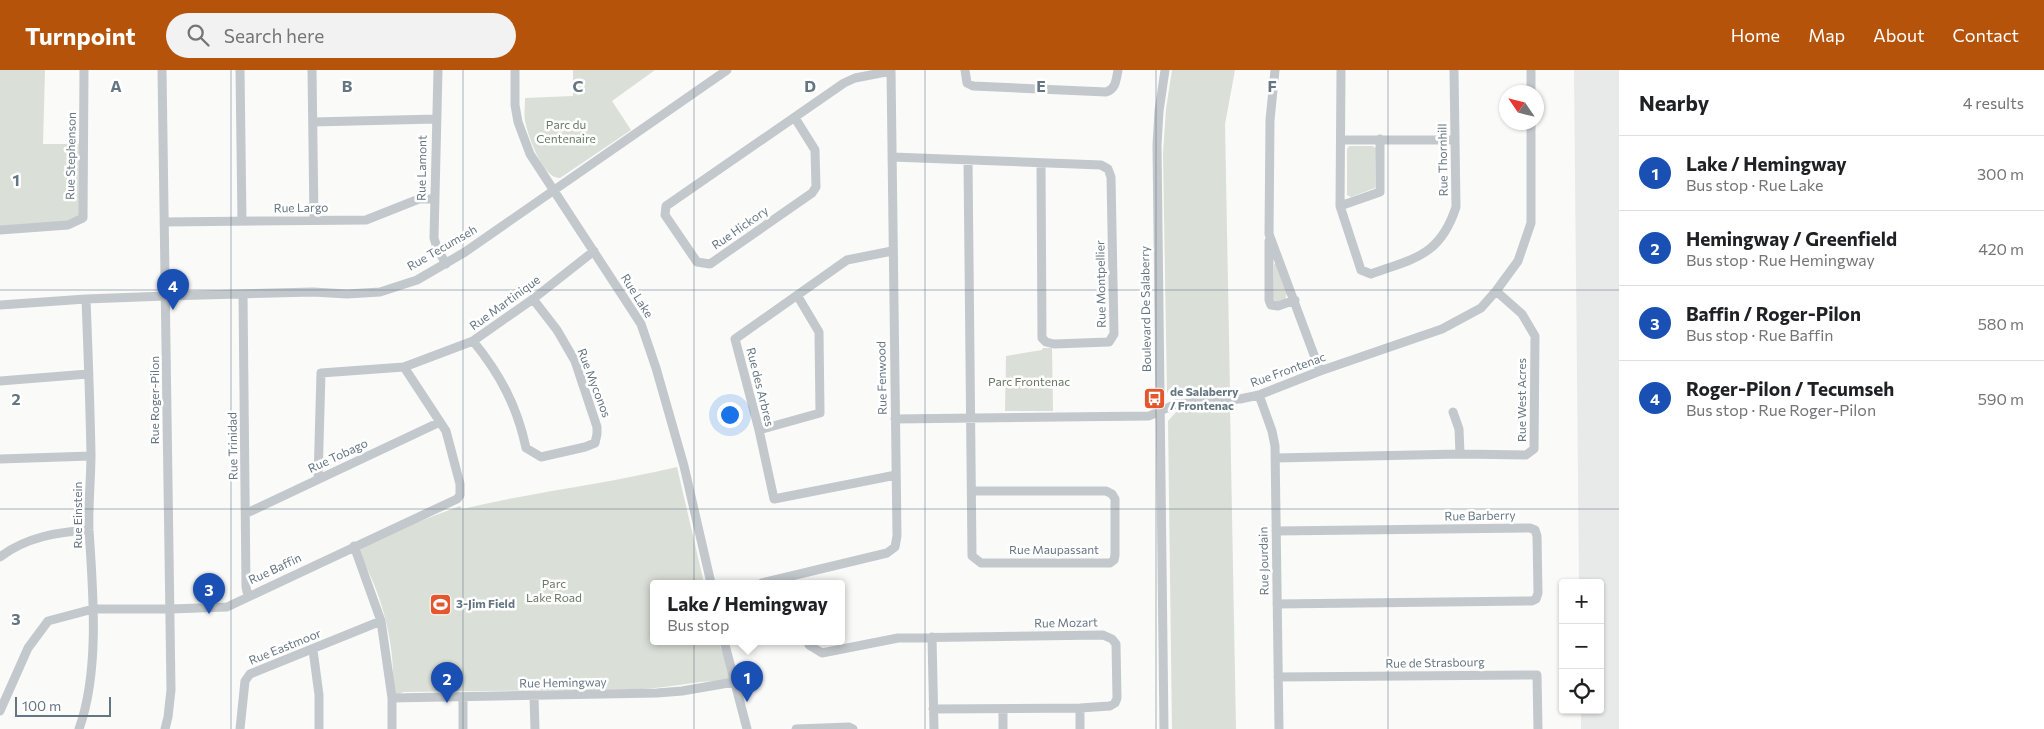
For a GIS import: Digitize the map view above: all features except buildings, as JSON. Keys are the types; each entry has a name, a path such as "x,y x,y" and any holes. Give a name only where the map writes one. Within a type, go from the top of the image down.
{"street":[{"name":"Rue Stephenson","path":"0,230 68,225 82,218 84,70"},
{"name":"Rue Roger-Pilon","path":"162,70 168,558 171,609 171,690 168,717 164,729"},
{"path":"240,70 242,221"},
{"path":"312,70 314,220"},
{"name":"Rue Lamont","path":"438,70 434,238 446,264"},
{"name":"Rue Lake","path":"515,70 515,105 518,122 530,154 641,324 656,368 684,466 710,580"},
{"name":"Rue Tecumseh","path":"0,305 166,296 380,292 417,280 446,264 727,70"},
{"name":"Rue Hickory","path":"795,118 815,150 816,187 812,193 710,264 697,262 665,215 666,206 844,83 855,78 891,70"},
{"name":"Rue Fenwood","path":"795,579 887,553 894,547 897,536 891,70"},
{"path":"965,70 967,83 973,86 1106,92 1112,90 1118,70"},
{"name":"Boulevard De Salaberry","path":"1164,729 1157,145 1158,121 1165,70"},
{"path":"1275,70 1270,120 1269,300 1271,305 1278,306 1295,300"},
{"name":"Rue Thornhill","path":"1341,70 1340,206 1361,270 1372,274 1425,254 1440,242 1450,226 1456,207 1454,70"},
{"path":"1531,70 1531,85"},
{"path":"313,122 436,119"},
{"name":"Rue Frontenac","path":"895,419 1149,416 1169,406 1183,403 1240,399 1259,395 1320,371 1442,329 1481,308 1518,261 1531,224 1531,130"},
{"path":"1340,206 1380,192 1380,139"},
{"path":"1341,140 1455,140"},
{"name":"Rue Montpellier","path":"892,157 968,161 1041,162 1101,165 1108,169 1111,177 1114,334 1110,342 1054,344 1046,342 1042,338 1041,162"},
{"name":"Rue Maupassant","path":"968,161 972,556 975,560 981,562 1110,563 1114,560 1115,498 1106,491 972,491"},
{"name":"Rue Largo","path":"165,222 366,220 419,199 434,199"},
{"path":"1269,234 1320,371"},
{"name":"Rue Martinique","path":"318,479 321,372 404,367 473,341 533,299 594,251"},
{"name":"Rue des Arbres","path":"892,251 847,260 735,339 759,430 774,499 896,475"},
{"name":"Rue West Acres","path":"1276,458 1460,454 1526,455 1534,449 1535,336 1522,314 1496,291"},
{"name":"Rue Trinidad","path":"243,295 246,588 248,596"},
{"path":"759,430 820,413 819,332 797,295"},
{"name":"Rue Einstein","path":"80,729 87,707 91,682 93,608 86,299"},
{"name":"Rue Myconos","path":"473,341 511,397 526,448 540,456 585,447 595,443 598,434 597,427 575,361 556,330 533,299"},
{"name":"Rue Baffin","path":"0,711 28,648 48,621 93,608 171,609 227,607 458,498 460,484 446,431 404,367"},
{"path":"0,381 88,374"},
{"name":"Rue Jourdain","path":"1259,395 1274,436 1276,458 1279,729"},
{"path":"1453,412 1459,429 1460,454"},
{"name":"Rue Tobago","path":"246,513 440,422"},
{"path":"0,459 91,456"},
{"name":"Rue Barberry","path":"1276,531 1530,528 1535,530 1537,536 1538,593 1536,599 1532,601 1277,604"},
{"path":"0,557 9,550 31,540 62,532 90,530"},
{"path":"354,546 381,621 392,698 392,729"},
{"name":"Rue Eastmoor","path":"240,729 245,681 250,674 381,621"},
{"name":"Rue Mozart","path":"809,645 822,653 898,638 1104,635 1112,638 1116,644 1115,703 1110,706 933,709"},
{"path":"932,637 934,729"},
{"path":"725,645 747,729"},
{"path":"313,650 319,695 319,729"},
{"name":"Rue de Strasbourg","path":"1278,677 1537,675 1538,729"},
{"name":"Rue Hemingway","path":"392,698 667,693 734,682"},
{"path":"534,696 535,729"},
{"path":"463,697 463,729"},
{"path":"1080,708 1080,729"},
{"path":"1003,709 1003,729"},
{"path":"796,729 849,727 853,729"}],"shaded area":[{"path":"1574,70 1619,70 1619,729 1581,729 1581,714 1604,714 1604,579 1579,579"}],"green space":[{"path":"0,70 45,70 43,144 83,144 83,218 68,225 0,230"},
{"name":"Parc du Centenaire","path":"573,70 655,70 612,101 631,130 560,178 548,172 533,146 525,121 525,98 573,96"},
{"path":"1172,70 1235,70 1225,124 1230,392 1183,393 1172,397 1167,392 1163,154 1166,109"},
{"path":"1349,146 1372,146 1376,148 1375,188 1351,197 1347,195 1347,149"},
{"path":"1276,263 1287,293 1285,300 1276,303 1273,298 1274,264"},
{"name":"Parc Frontenac","path":"1043,348 1052,348 1053,411 1005,411 1006,356 1042,350"},
{"path":"1230,406 1236,729 1172,729 1168,421 1176,412"},
{"name":"Parc Lake Road","path":"677,467 703,580 650,580 650,645 720,645 734,682 711,681 643,689 403,692 392,698 392,660 390,639 385,619 372,580 354,546 460,506 462,509"}],"place":[{"name":"Roger-Pilon / Tecumseh","path":"173,310"},
{"name":"de Salaberry / Frontenac","path":"1154,399"},
{"name":"3-Jim Field","path":"440,604"},
{"name":"Baffin / Roger-Pilon","path":"209,614"},
{"name":"Lake / Hemingway","path":"747,702"},
{"name":"Hemingway / Greenfield","path":"447,703"}]}
